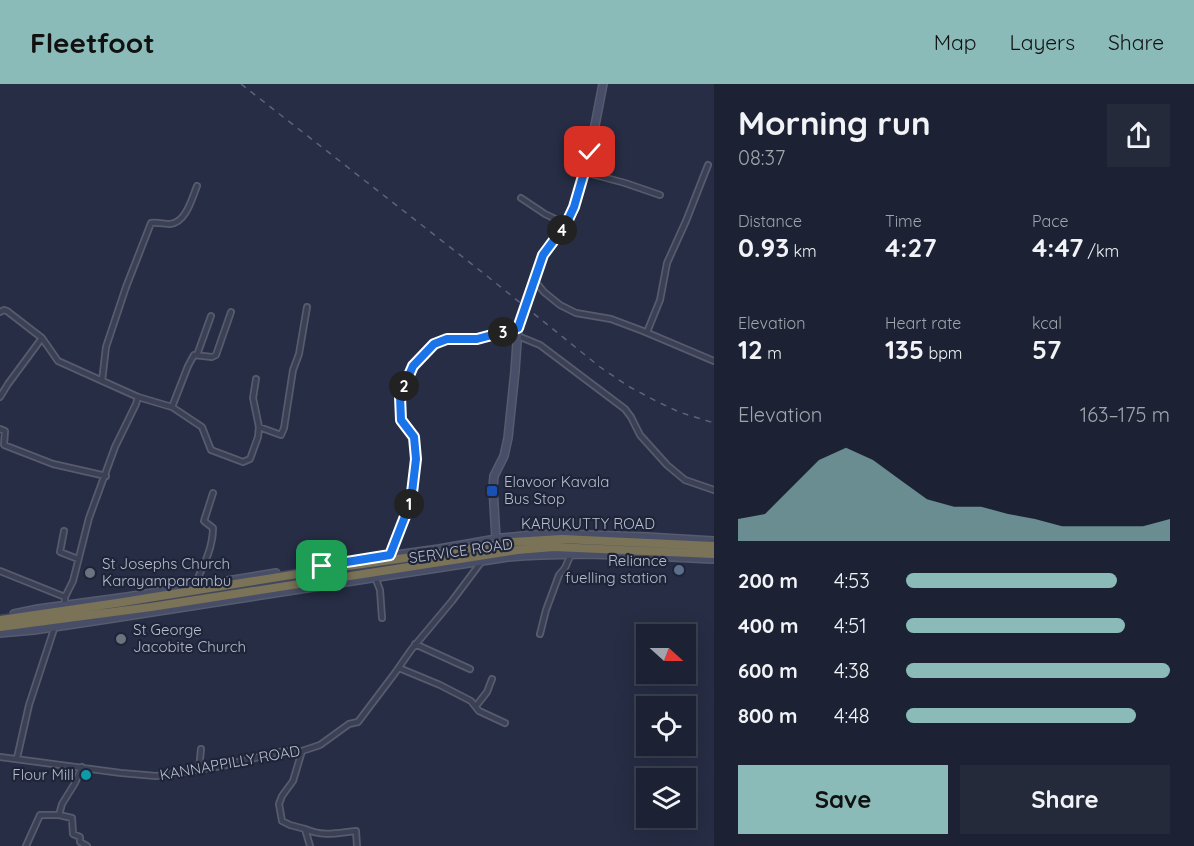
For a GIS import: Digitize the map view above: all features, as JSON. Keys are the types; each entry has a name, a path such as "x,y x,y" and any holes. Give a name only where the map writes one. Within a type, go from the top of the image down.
{"highway":[{"path":"0,618 117,603 496,542 562,539 714,546"},
{"path":"0,627 554,547 714,554"}],"street":[{"path":"496,542 494,477 504,456 508,438 518,328 543,255 566,224 574,207 590,152 603,84"},
{"path":"647,332 660,300 667,263 708,165"},
{"path":"584,172 660,195"},
{"path":"102,381 106,347 146,232 151,223 174,224 178,221 183,216 197,186"},
{"path":"521,198 545,214 566,224"},
{"path":"534,280 552,299 576,313 611,319 714,361"},
{"path":"259,427 281,435 284,428 293,370 299,354 307,307"},
{"path":"0,312 6,311 42,338 58,361 138,397 172,407 202,427 211,450 243,462 250,459 258,437 259,427 253,398 256,379"},
{"path":"197,355 212,357 216,355 231,312"},
{"path":"172,407 188,366 194,355 197,355 212,316"},
{"path":"390,555 411,501 416,459 414,437 401,420 400,396 413,366 434,344 447,339 477,339 518,328"},
{"path":"518,336 540,345 625,409 640,435 667,465 686,480 714,490"},
{"path":"0,397 42,338"},
{"path":"0,571 65,601 73,581 89,518 138,397"},
{"path":"0,429 5,431 4,445 53,464 106,476"},
{"path":"195,585 204,566 212,538 213,528 204,521 213,492"},
{"path":"64,531 60,552 78,559"},
{"name":"KARUKUTTY ROAD","path":"0,618 65,601 128,597 532,535 667,538 714,542"},
{"path":"540,634 559,575 571,554"},
{"name":"SERVICE ROAD","path":"0,633 375,577 484,557 571,554 714,560"},
{"name":"KANNAPPILLY ROAD","path":"0,757 156,776 199,770 284,751 303,751 320,745 349,724 358,722 415,644 452,601 484,557"},
{"path":"375,577 380,590 382,618"},
{"path":"17,758 29,705 55,626"},
{"path":"415,644 470,669"},
{"path":"399,668 471,701 480,711 505,723"},
{"path":"476,706 487,692 492,679"},
{"path":"199,770 201,749"},
{"path":"303,751 293,781 279,804 282,821 317,834 333,835 356,831 357,846"},
{"path":"59,815 62,804 82,767"},
{"path":"26,846 40,815 72,818 73,834 80,837 80,842 87,846"},
{"path":"305,830 310,846"}],"railway":[{"path":"241,84 600,367 656,401 679,412 714,423"}],"place":[{"name":"Elavoor Kavala Bus Stop","path":"492,491"},
{"name":"Reliance fuelling station","path":"679,570"},
{"name":"St Josephs Church Karayamparambu","path":"90,573"},
{"name":"St George Jacobite Church","path":"121,639"},
{"name":"Flour Mill","path":"86,775"}],"route":[{"path":"322,566 390,555 411,501 416,459 414,437 401,420 400,396 413,366 434,344 447,339 477,339 518,328 543,255 566,224 574,207 590,152"}]}
